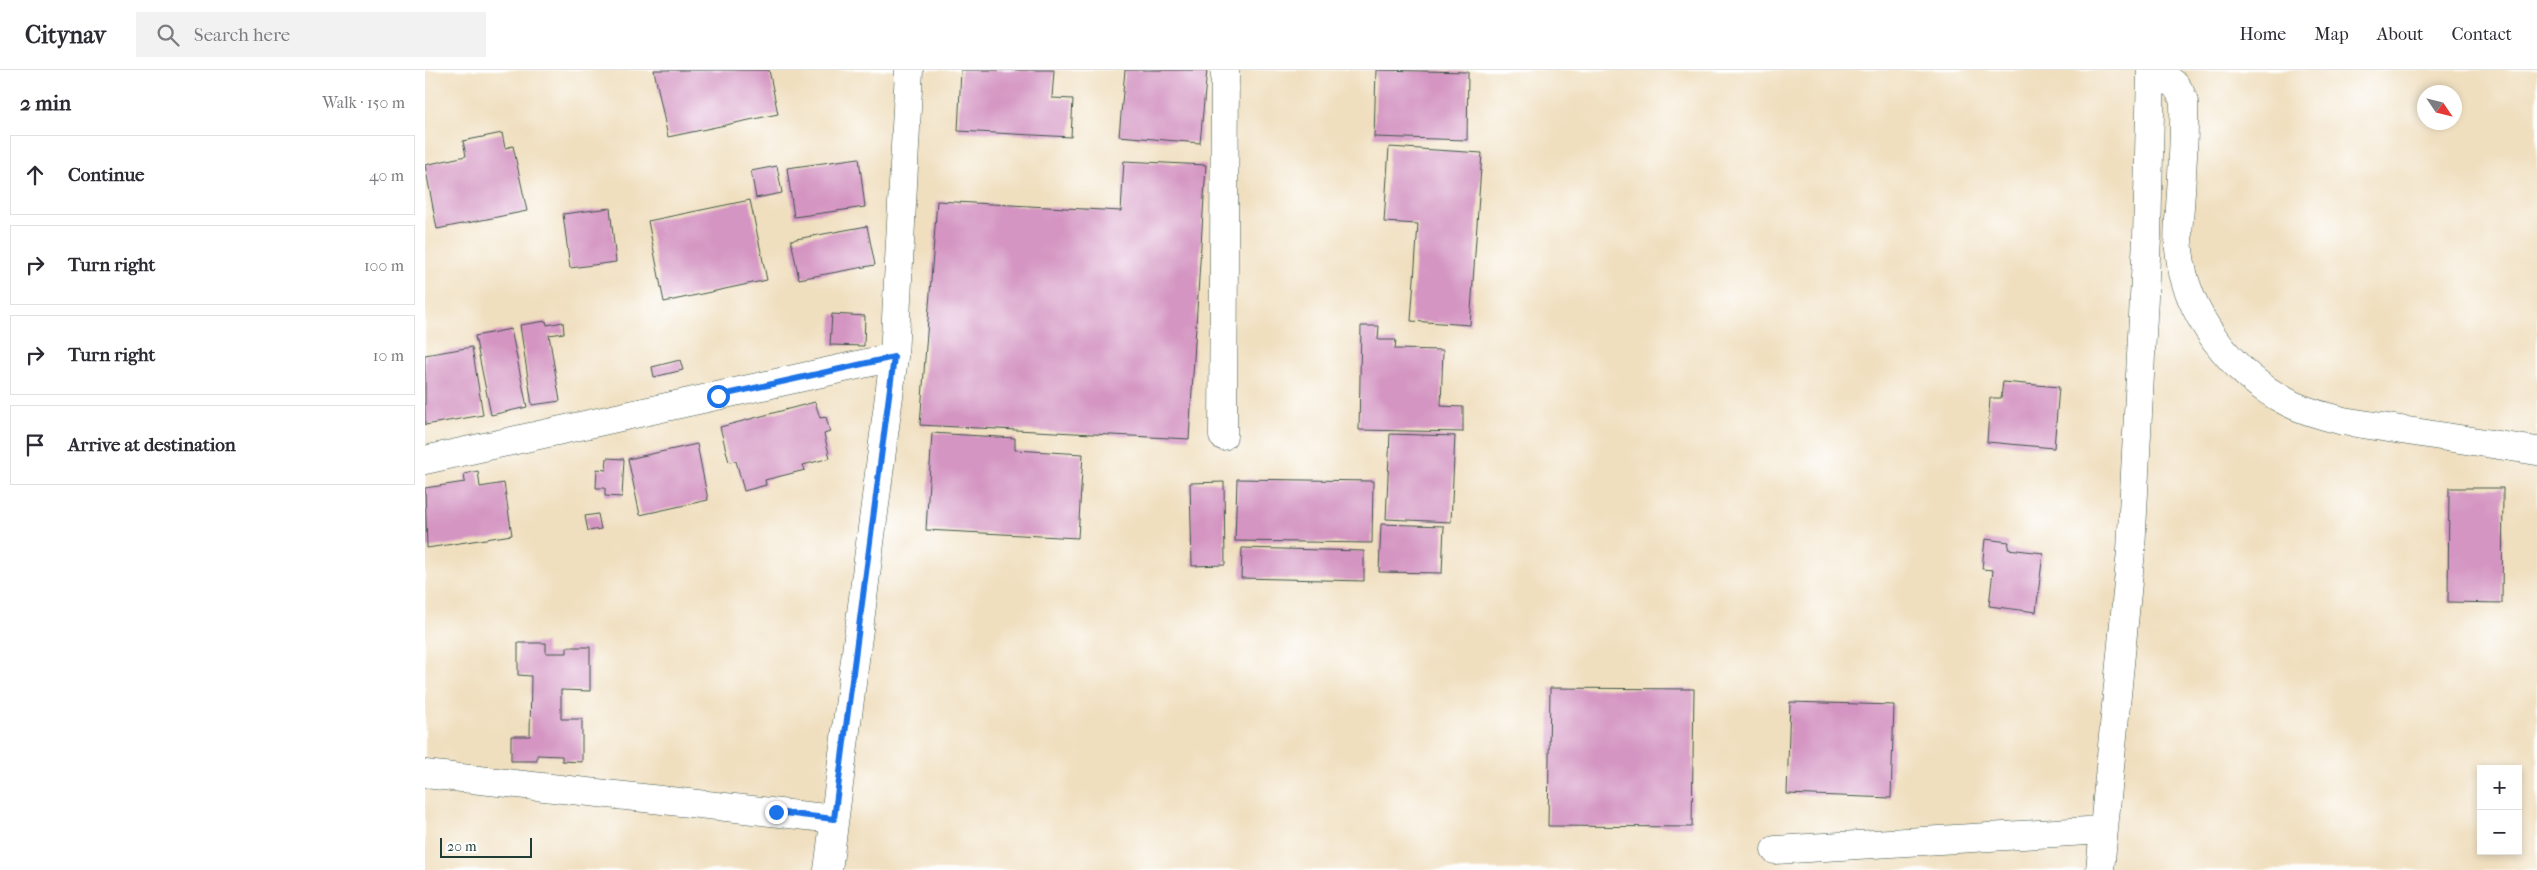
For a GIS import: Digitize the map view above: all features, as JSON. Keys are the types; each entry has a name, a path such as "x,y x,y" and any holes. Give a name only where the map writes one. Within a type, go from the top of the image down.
{"street":[{"path":"828,870 894,357 909,70"},
{"path":"1223,436 1225,70"},
{"path":"2100,870 2131,551 2146,248 2151,72 2176,85 2185,102 2179,250 2185,277 2195,304 2207,328 2224,351 2243,371 2282,399 2316,414 2343,421 2537,451"},
{"path":"425,460 894,357"},
{"path":"425,774 834,819"},
{"path":"1775,850 2103,830"}],"building":[{"path":"654,70 769,70 778,114 668,137"},
{"path":"961,70 1054,70 1052,98 1073,99 1071,137 958,131"},
{"path":"1125,70 1207,70 1200,143 1119,136"},
{"path":"1376,70 1468,72 1467,140 1374,137"},
{"path":"502,133 505,148 513,146 527,211 437,229 425,165 466,156 463,141"},
{"path":"1389,147 1482,153 1470,325 1411,321 1418,224 1384,222"},
{"path":"859,158 865,207 794,217 787,168"},
{"path":"1124,161 1206,165 1189,439 920,425 937,201 1121,211"},
{"path":"777,166 782,193 756,198 751,171"},
{"path":"750,200 767,280 664,302 648,221"},
{"path":"610,208 616,262 570,268 563,214"},
{"path":"867,226 875,265 799,279 791,240"},
{"path":"832,314 865,316 864,346 830,345"},
{"path":"546,321 547,325 563,322 564,333 549,335 560,401 532,405 520,325"},
{"path":"1361,326 1379,326 1378,340 1396,340 1395,349 1443,350 1441,406 1463,407 1463,432 1359,430"},
{"path":"511,329 527,407 491,415 475,336"},
{"path":"472,347 483,415 425,425 425,355"},
{"path":"680,360 683,370 654,377 652,367"},
{"path":"2003,382 2059,387 2054,448 1987,442 1990,398 2001,398"},
{"path":"815,402 820,418 826,417 830,432 824,434 830,458 803,465 805,470 765,480 766,485 744,491 736,461 729,462 720,427"},
{"path":"932,433 1015,438 1015,450 1083,454 1078,538 926,530"},
{"path":"1390,434 1455,436 1451,522 1386,519"},
{"path":"697,444 708,500 640,515 628,459"},
{"path":"607,458 624,459 622,497 605,496 605,488 596,488 597,469 606,470"},
{"path":"478,471 480,487 504,483 512,535 427,548 425,488 465,482 464,474"},
{"path":"1237,479 1373,481 1372,543 1235,541"},
{"path":"1224,482 1225,565 1192,566 1190,483"},
{"path":"2449,488 2503,488 2502,603 2448,602"},
{"path":"598,514 601,529 588,531 585,516"},
{"path":"1381,524 1444,526 1442,573 1379,572"},
{"path":"1985,539 2009,542 2008,549 2043,553 2036,612 1989,606 1993,570 1982,569"},
{"path":"1242,548 1364,551 1364,581 1241,578"},
{"path":"518,643 546,643 546,653 567,653 567,647 590,647 590,691 561,690 561,719 582,719 582,762 562,761 562,756 537,755 537,761 511,761 511,736 530,736 531,676 518,675"},
{"path":"1550,688 1694,689 1692,827 1548,826"},
{"path":"1790,702 1894,705 1891,798 1787,794"}],"route":[{"path":"718,396 894,357 834,819 776,812"}]}
